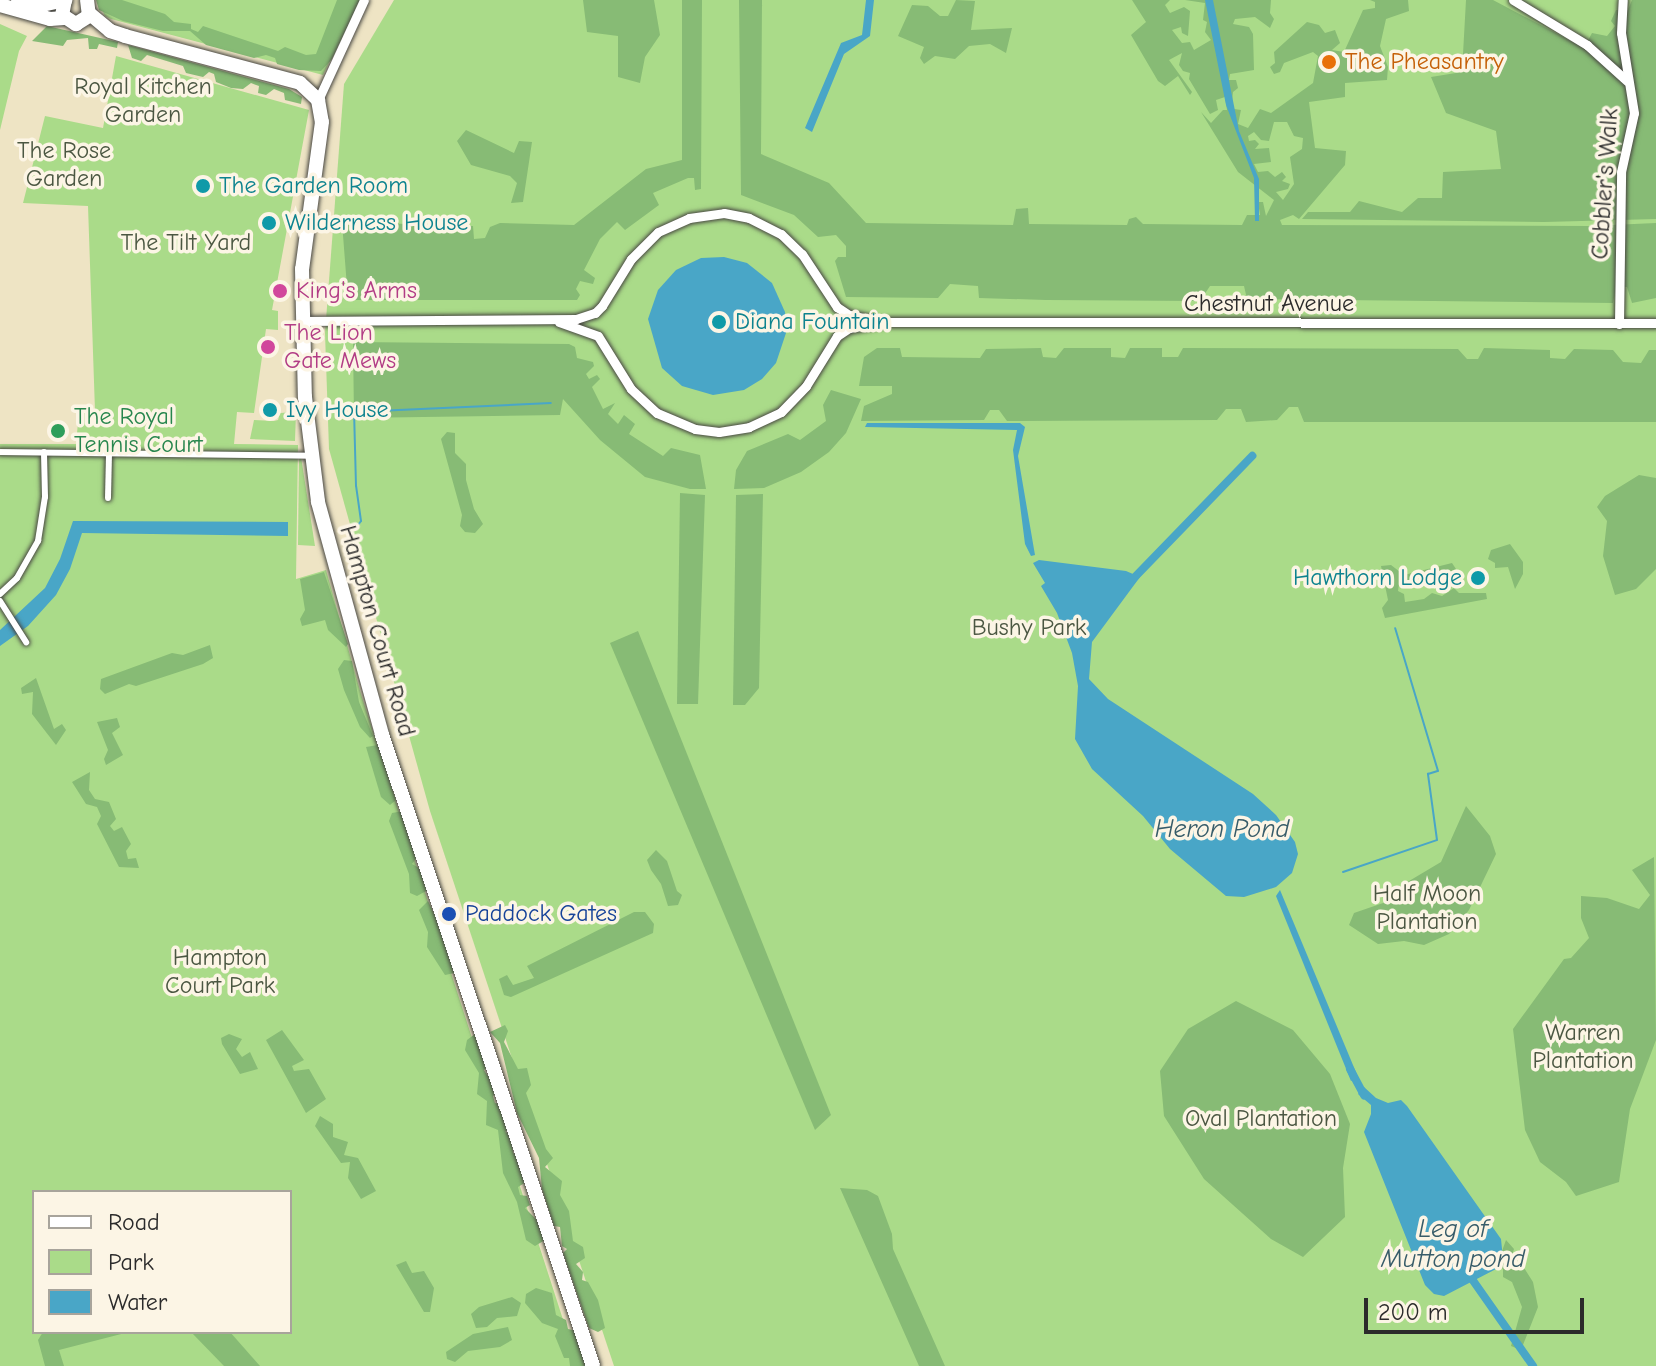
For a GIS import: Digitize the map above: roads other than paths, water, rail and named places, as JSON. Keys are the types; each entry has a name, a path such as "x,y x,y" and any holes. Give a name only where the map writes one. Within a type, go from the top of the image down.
{"main road":[{"path":"14,0 42,5 65,0"},
{"path":"65,0 61,7 64,18 71,23 86,12 110,31 294,80 307,86 318,100"},
{"path":"0,5 50,19 64,18"},
{"name":"Hampton Court Road","path":"318,100 322,122 302,269 310,456 318,502 382,735 593,1366"}],"street":[{"path":"318,100 364,0"},
{"path":"1513,0 1587,45 1628,83"},
{"name":"Cobbler's Walk","path":"1619,324 1621,172 1634,113 1621,33 1623,0"},
{"path":"303,321 559,322 589,315 602,306 631,259 658,232 689,218 724,213 749,218 781,234 802,254 829,298 844,313 849,328 829,344 806,386 781,412 749,427 719,432 686,426 657,413 631,389 607,347 588,331 559,322"},
{"name":"Chestnut Avenue","path":"844,313 883,322"},
{"path":"588,331 589,315"},
{"name":"Chestnut Avenue","path":"849,328 883,322 1656,323"},
{"path":"0,452 310,456"},
{"path":"0,594 17,578 38,541 45,497 44,452"},
{"path":"108,498 109,454"},
{"path":"0,601 26,642"}],"water":[{"path":"866,0 874,0 870,36 844,54 812,132 805,128 841,43 862,35"},
{"path":"1205,0 1213,0 1239,131 1259,179 1259,221 1255,221 1254,178 1226,105"},
{"path":"724,257 747,263 772,283 785,312 786,333 776,363 762,379 744,390 713,395 682,386 662,368 648,319 658,290 676,270 701,258"},
{"path":"867,423 1020,423 1025,427 1018,456 1035,555 1031,556 1025,544 1013,450 1017,430 865,427"},
{"path":"73,521 288,522 288,536 82,533 70,569 56,595 28,626 0,646 0,630 45,588 60,559"},
{"name":"Heron Pond","path":"1039,560 1126,571 1140,577 1092,642 1089,679 1108,699 1253,794 1276,815 1295,842 1298,854 1292,873 1276,887 1244,897 1226,896 1170,849 1143,816 1092,769 1075,739 1078,686 1072,653 1057,613 1041,586 1045,583 1033,563"},
{"path":"1280,890 1358,1077 1351,1081 1276,896"},
{"name":"Leg of Mutton pond","path":"1364,1087 1376,1098 1388,1103 1401,1100 1407,1106 1501,1239 1503,1259 1498,1268 1444,1296 1434,1294 1425,1285 1364,1132 1371,1105 1358,1094"}],"waterway":[{"path":"355,529 361,521 356,486 354,412 551,403"},
{"path":"1132,580 1252,456"},
{"path":"1343,872 1437,840 1428,774 1438,771 1395,628"},
{"path":"1350,1069 1364,1095"},
{"path":"1467,1272 1533,1366"}],"place":[{"name":"The Pheasantry","path":"1329,62"},
{"name":"The Garden Room","path":"203,186"},
{"name":"Wilderness House","path":"269,223"},
{"name":"King's Arms","path":"280,291"},
{"name":"Diana Fountain","path":"719,322"},
{"name":"The Lion Gate Mews","path":"268,347"},
{"name":"Ivy House","path":"270,410"},
{"name":"The Royal Tennis Court","path":"58,431"},
{"name":"Hawthorn Lodge","path":"1478,578"},
{"name":"Paddock Gates","path":"449,914"}],"park label":[{"name":"Royal Kitchen Garden","path":"143,101"},
{"name":"The Rose Garden","path":"64,165"},
{"name":"The Tilt Yard","path":"186,243"},
{"name":"Bushy Park","path":"1029,628"},
{"name":"Half Moon Plantation","path":"1427,908"},
{"name":"Hampton Court Park","path":"220,972"},
{"name":"Warren Plantation","path":"1583,1047"},
{"name":"Oval Plantation","path":"1261,1119"}]}
